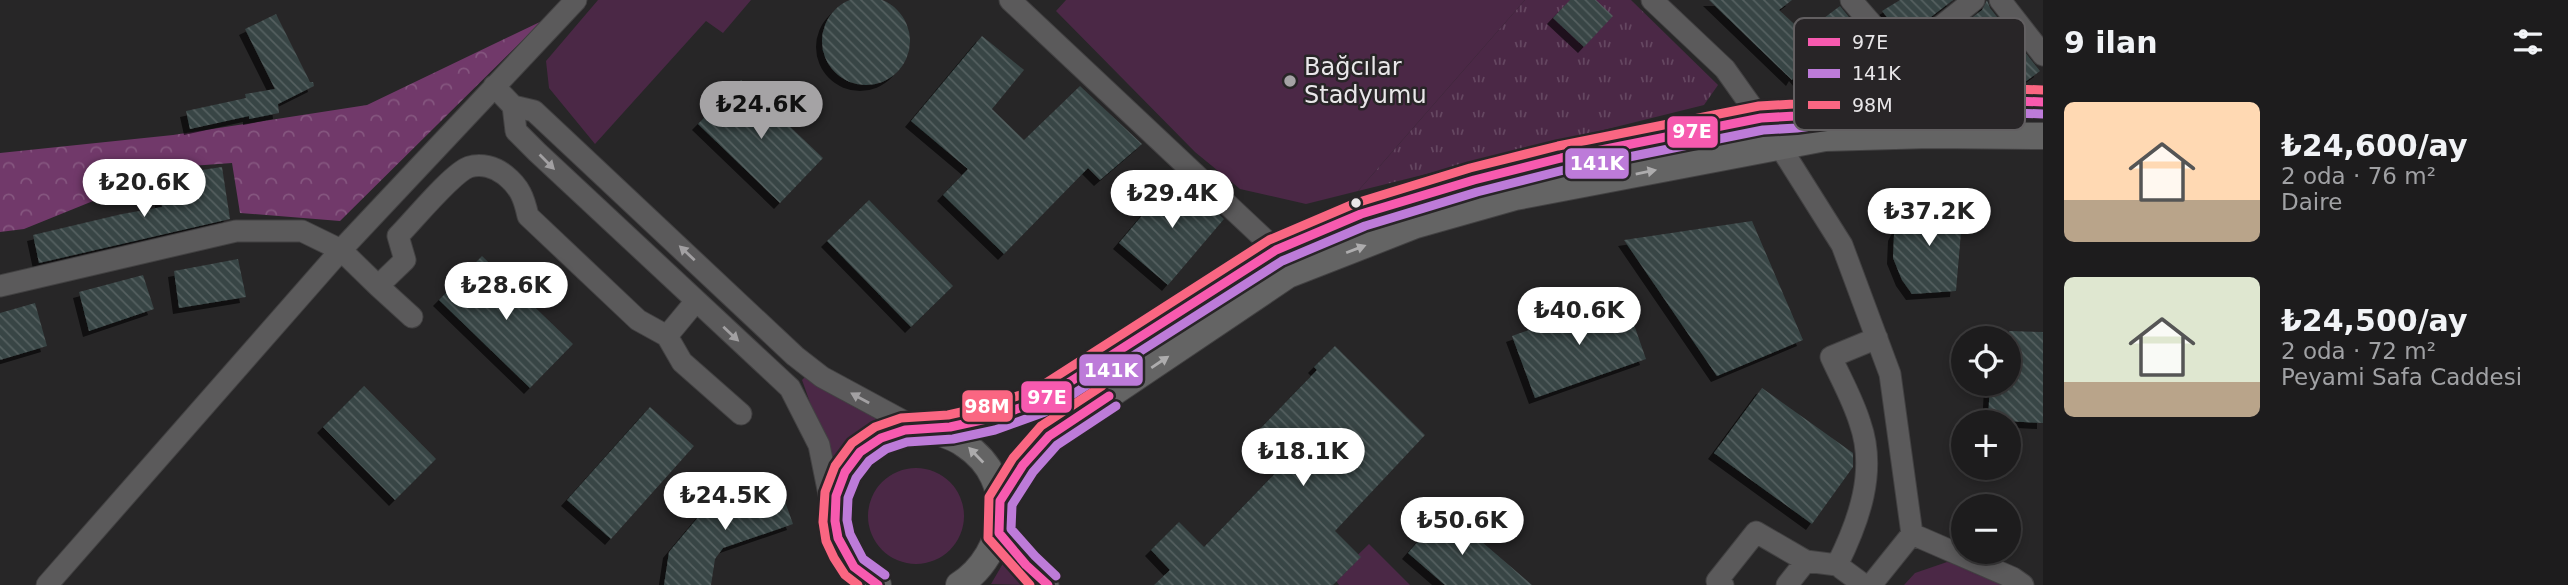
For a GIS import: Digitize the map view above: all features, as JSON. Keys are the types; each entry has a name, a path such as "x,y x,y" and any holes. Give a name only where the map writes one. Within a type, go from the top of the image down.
{"main road":[{"path":"2025,101 2043,102"},
{"path":"878,585 850,576 835,521 836,496 845,472 860,452 881,438 905,430 925,430 991,418 1040,401 1276,250 1361,214 1474,180 1562,158 1761,118 1794,116"},
{"path":"1000,502 1023,465 1049,436 1288,275 1416,225 1515,197 1825,138 2043,136"},
{"path":"925,430 950,436 967,445 992,475 1000,502 999,533 991,553 977,571 958,585"}],"street":[{"path":"47,585 341,250 576,0"},
{"path":"1010,0 1276,250 1288,275"},
{"path":"1651,0 1725,69 1761,118 1842,245 1877,338 1890,374 1912,534 1871,585"},
{"path":"1851,0 1867,18"},
{"path":"1952,18 1974,0"},
{"path":"2000,0 2014,18"},
{"path":"2025,32 2043,55"},
{"path":"494,86 513,106 534,111 795,356 821,377 925,430"},
{"path":"513,106 516,131 570,185 790,388 819,444 835,521"},
{"path":"378,286 405,260 398,236 461,171 486,166 502,172 523,194 528,216 638,320 667,336 682,362 741,414"},
{"path":"0,286 236,231 302,231 341,250 412,317"},
{"path":"667,336 696,301"},
{"path":"1837,565 1849,541 1862,503 1867,459 1861,425 1831,358 1877,338"},
{"path":"1723,585 1717,581 1756,532 1806,561 1837,565 1864,585"},
{"path":"999,533 1026,565 1048,585"},
{"path":"1912,534 2013,578 2023,585"},
{"path":"1787,585 1806,561"}],"green space":[{"path":"598,0 751,0 723,33 706,21 595,144 549,88 546,61"},
{"name":"Bağcılar Stadyumu","path":"1066,0 1525,0 1358,191 1306,204 1240,189 1195,152 1056,11"},
{"path":"1525,0 1631,0 1718,85 1704,105 1358,191"},
{"path":"542,21 340,221 240,213 232,163 177,167 24,229 0,232 0,153 173,135 367,105"},
{"path":"806,376 880,416 835,457 828,453 802,380"},
{"path":"916,468 934,472 950,482 960,498 964,516 960,534 950,550 934,560 916,564 898,560 882,550 872,534 868,516 872,498 882,482 898,472"},
{"path":"1369,544 1410,585 1339,585 1334,578"},
{"path":"1005,560 1031,585 991,584"},
{"path":"1947,562 1991,572 2005,585 1904,585 1915,573"}],"building":[{"path":"854,-1 878,-1 890,5 902,17 909,32 909,50 902,65 890,77 875,84 857,84 842,77 830,65 823,50 823,32 830,17 835,10"},
{"path":"1570,0 1596,0 1613,16 1584,47 1553,18"},
{"path":"1709,0 1792,0 1779,10 1794,24 1792,80"},
{"path":"1900,0 1953,0 1929,18 1888,18 1882,11"},
{"path":"1987,0 1998,18 1971,18 1982,10"},
{"path":"1840,6 1850,18 1824,18"},
{"path":"276,14 314,86 278,104 279,113 249,119 249,116 190,129 186,111 246,98 245,94 275,89 245,29"},
{"path":"982,36 1024,70 992,109 1024,140 1080,86 1142,144 1100,180 1088,168 1004,254 943,195 968,169 911,121"},
{"path":"2025,52 2040,71 2025,82"},
{"path":"741,80 823,158 780,203 698,124"},
{"path":"222,167 230,219 39,263 33,235 162,207 160,195 183,192 181,173"},
{"path":"1176,175 1224,219 1168,285 1119,243"},
{"path":"869,200 953,286 911,327 827,241"},
{"path":"1935,203 1963,209 1956,291 1912,294 1902,280 1893,258 1894,235 1903,218 1915,207"},
{"path":"1752,221 1803,340 1717,376 1624,240"},
{"path":"482,256 573,344 530,388 439,300"},
{"path":"238,259 246,297 179,308 174,271"},
{"path":"143,275 154,309 89,331 79,292"},
{"path":"1624,296 1646,359 1535,398 1512,336"},
{"path":"35,303 47,346 0,360 0,313"},
{"path":"2021,331 2043,332 2043,423 2021,422 2021,410 1989,410 1989,396 2021,396"},
{"path":"1335,346 1425,435 1335,531 1361,557 1333,585 1154,585 1170,570 1151,550 1179,522 1204,547 1289,459 1259,430 1317,370 1314,367"},
{"path":"364,386 436,459 395,500 323,427"},
{"path":"1762,388 1853,453 1853,467 1812,524 1714,453"},
{"path":"650,407 694,446 611,539 567,500"},
{"path":"777,479 793,524 723,548 715,559 711,585 664,585 669,552 710,503"},
{"path":"1445,510 1532,585 1445,585 1408,553"}],"transit line":[{"name":"98M","path":"2025,89 2043,90"},
{"name":"97E","path":"2025,101 2043,102"},
{"name":"98M","path":"858,585 845,575 826,541 823,522 825,492 835,466 852,443 875,427 901,418 948,415 988,406 1035,390 1269,240 1356,203 1470,168 1558,146 1759,106 1794,104"},
{"name":"141K","path":"2025,113 2043,114"},
{"name":"97E","path":"878,585 854,567 838,538 835,521 836,496 845,472 860,452 881,438 905,430 950,427 991,418 1040,401 1276,250 1361,214 1474,180 1561,158 1761,118 1794,116"},
{"name":"141K","path":"885,575 863,559 850,534 847,520 848,498 856,478 869,461 886,449 907,442 953,439 995,430 1045,412 1282,261 1365,226 1477,192 1564,170 1763,130 1794,128"},
{"name":"98M","path":"1030,585 988,538 989,497 1013,458 1041,426 1102,386"},
{"name":"97E","path":"1048,585 1026,565 999,533 1000,501 1023,465 1049,436 1109,396"},
{"name":"141K","path":"1056,576 1011,529 1012,505 1033,472 1057,445 1116,406"}],"place":[{"name":"Bağcılar Stadyumu","path":"1290,81"}]}
